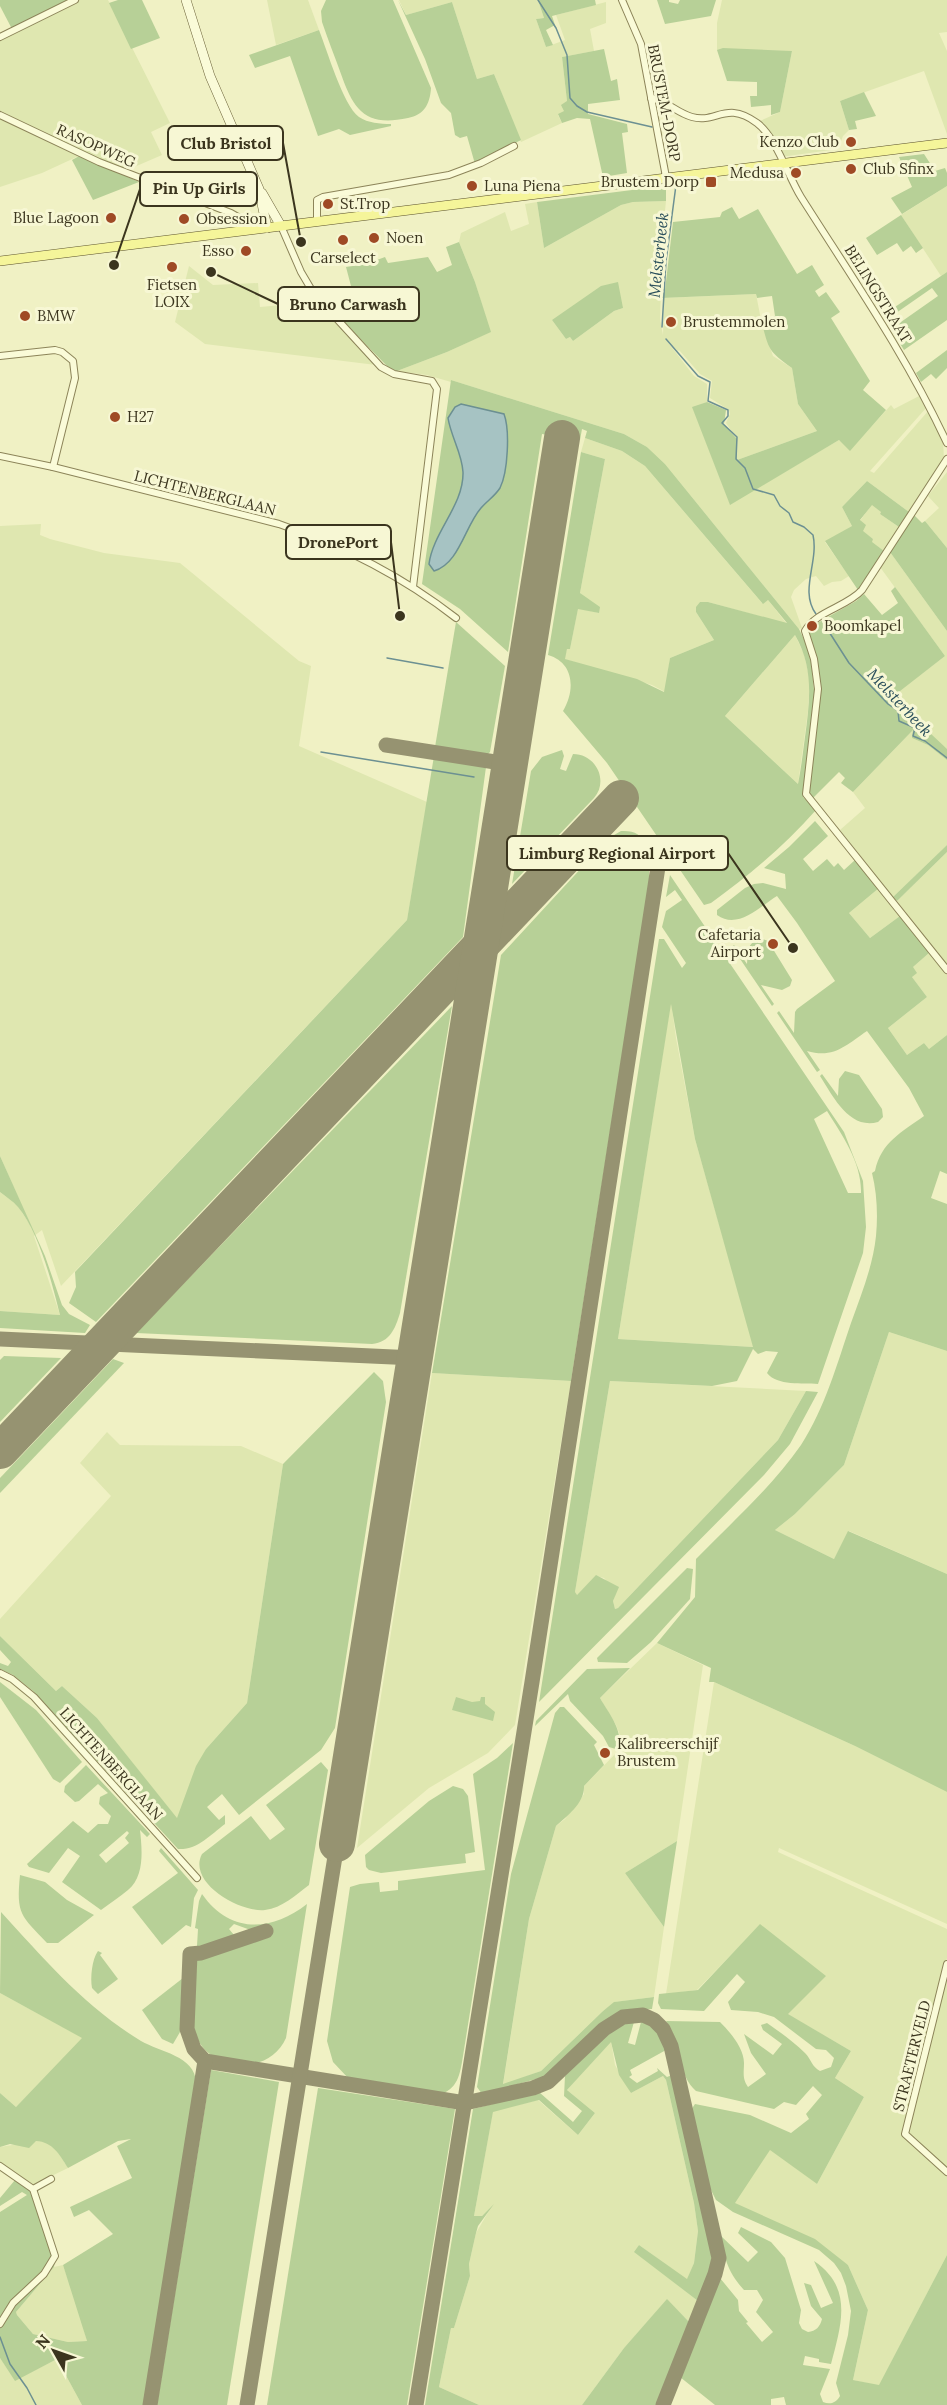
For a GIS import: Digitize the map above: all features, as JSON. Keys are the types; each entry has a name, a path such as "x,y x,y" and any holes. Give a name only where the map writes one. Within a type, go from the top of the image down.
{"main road":[{"path":"186,0 216,93 259,189 267,228"},
{"path":"0,261 947,143"},
{"path":"259,189 282,226"}],"street":[{"path":"0,37 75,0"},
{"name":"BRUSTEM-DORP","path":"622,0 641,44 666,177"},
{"name":"BELINGSTRAAT","path":"651,98 661,100 692,117 729,112 743,115 765,132 801,196 898,348 947,443"},
{"name":"RASOPWEG","path":"0,115 99,162 231,213 238,217 240,231"},
{"path":"317,221 317,200 323,197 449,175 482,164 514,146"},
{"path":"282,226 309,287 338,323 387,372 432,381 437,389 413,587"},
{"path":"0,356 54,350 62,352 73,361 75,378 53,467"},
{"name":"LICHTENBERGLAAN","path":"0,456 53,467 279,524 336,545 367,560 413,587 456,618"},
{"path":"947,459 862,590 853,598 816,619 806,628 805,634 814,659 818,689 806,794 947,970"},
{"name":"LICHTENBERGLAAN","path":"0,1673 12,1679 34,1697 197,1878"},
{"name":"STRAETERVELD","path":"947,1964 904,2134 947,2172"},
{"path":"0,2166 33,2190 53,2249 54,2260 44,2274 16,2299 0,2324"},
{"path":"33,2190 51,2179"}],"green space":[{"path":"0,0 71,0 12,29 0,6"},
{"path":"79,0 108,0 170,123 151,132 162,155 125,171 0,113 0,39"},
{"path":"118,0 142,0 160,38 131,49 109,3"},
{"path":"267,0 308,0 319,30 276,45"},
{"path":"326,0 393,0 431,88 428,104 422,111 414,117 382,120 372,118 357,107 346,87 322,22 321,11"},
{"path":"398,0 406,15 452,2 477,79 494,74 521,140 475,164 467,136 460,138 455,135 451,113 441,103 425,59"},
{"path":"399,0 538,0 544,18 536,19 546,47 565,40 556,15 606,2 606,23 590,29 594,51 562,57 567,101 564,111 558,115 562,123 521,142 494,74 477,79 452,2 406,15"},
{"path":"538,0 595,0 596,5 552,16 555,25 546,30 553,45 546,47 536,19 544,18"},
{"path":"657,0 669,0 669,2 678,4 680,0 716,0 711,16 665,24"},
{"path":"722,0 947,0 947,32 939,33 947,51 947,134 924,71 840,101 849,130 843,136 838,149 781,157 760,121 780,112 792,51 717,50 717,23"},
{"path":"319,30 341,89 353,111 366,121 391,124 391,126 350,135 339,129 318,136 290,56 255,68 249,55"},
{"path":"723,48 792,51 780,112 771,115 771,105 751,107 750,96 757,96 757,82 727,81 717,50"},
{"path":"604,49 611,81 617,79 620,100 588,104 588,114 627,124 628,132 622,133 627,173 603,177 590,119 577,118 562,123 558,114 564,111 561,105 567,101 562,57"},
{"path":"864,92 876,116 855,121 857,129 849,130 840,101"},
{"path":"0,117 81,155 42,173 0,187"},
{"path":"924,154 935,171 945,168 947,186 902,214 891,198 912,187 899,157"},
{"path":"81,155 139,182 93,200 72,160"},
{"path":"661,184 666,189 666,201 633,202 621,205 544,248 537,202 640,189"},
{"path":"947,186 947,272 941,276 901,215"},
{"path":"666,201 657,289 661,289 660,319 663,335 664,298 756,294 761,320 773,356 792,368 798,404 817,431 737,460 737,439 726,423 730,414 729,410 710,398 712,381 700,374 679,350 666,340 694,376 707,384 707,402 693,408 730,504 839,440 850,450 891,405 894,409 921,395 927,407 870,471 874,473 929,410 943,439 944,460 909,512 867,481 842,507 852,526 825,542 849,576 824,586 816,576 806,579 794,590 791,597 802,628 799,629 665,464 647,447 624,434 451,380 451,382 427,375 397,371 447,352 490,332 475,282 459,242 461,233 505,212 511,231 529,224 525,204 537,202 544,248 621,205 633,202","holes":["623,308 614,311 573,341 570,337 566,339 552,320"]},
{"path":"732,207 739,219 758,209 797,274 812,265 824,285 815,291 819,297 826,292 840,312 831,318 870,381 863,390 886,410 850,451 839,440 730,505 692,407 707,402 726,410 724,424 737,439 737,460 817,431 798,404 792,368 773,353 766,337 761,320 775,316 772,296 757,298 756,294 662,298 665,290 673,222 720,217 722,212"},
{"path":"901,215 923,248 916,253 911,246 903,252 897,243 877,255 866,238"},
{"path":"459,242 491,332 447,352 397,371 389,368 320,298 351,286 346,267 366,264 385,257 388,263 428,257 437,272 452,265 446,247"},
{"path":"189,266 213,285 258,283 260,307 315,302 376,365 205,344 175,322"},
{"path":"947,272 947,320 904,350 891,329 938,296 932,288 886,320 883,315"},
{"path":"618,282 623,308 614,311 573,341 570,337 566,339 552,320 601,286"},
{"path":"947,350 947,368 936,379 931,374 921,382 916,373"},
{"path":"451,380 624,434 647,447 665,464 799,629 810,652 815,699 803,797 816,810 753,870 711,903 704,905 607,763 563,711 570,695 570,678 563,664 548,655 581,452 605,459 580,593 600,607 599,613 578,609 570,649 567,649 565,659 637,679 664,692 670,658 714,640 696,612 696,607 700,602 708,602 787,623 768,600 763,604 645,466 622,451 585,438 587,431 582,429 580,440 542,434 508,652 460,609 422,584","holes":["795,635 808,672 809,697 798,784 725,716"]},
{"path":"585,438 622,451 645,466 762,603 768,600 787,624 708,602 700,602 696,612 714,640 670,658 665,692 652,685 564,659 567,649 570,649 578,608 599,613 580,593 605,459 581,452"},
{"path":"947,472 947,548 925,521 939,508 928,496"},
{"path":"867,481 909,512 899,527 880,514 881,512 872,505 860,520 866,525 863,531 884,551 858,590 825,541 852,526 842,507"},
{"path":"872,504 881,512 880,514 899,527 884,551 871,542 873,539 862,531 860,521"},
{"path":"914,515 922,523 925,521 947,548 947,631 890,552"},
{"path":"41,524 40,535 50,539 104,553 180,563 299,661 311,666 299,746 427,802 407,920 61,1286 42,1230 34,1236 60,1315 0,1311 0,1192 17,1205 29,1222 0,1156 0,526"},
{"path":"890,552 947,631 947,749 910,719 891,697 945,656 880,567"},
{"path":"895,587 945,656 891,698 910,719 913,717 947,749 947,760 928,745 912,738 913,730 853,792 841,783 845,778 839,772 812,799 809,795 820,693 807,629 864,594 882,615 898,603 891,591"},
{"path":"456,622 505,666 490,752 486,756 435,747"},
{"path":"795,635 804,654 810,680 798,784 725,716"},
{"path":"914,729 912,738 928,745 947,760 947,845 893,897 840,830 865,808 853,792"},
{"path":"562,750 564,756 560,769 566,771 573,754 588,758 594,763 600,777 598,791 594,798 512,884 531,771 542,757"},
{"path":"434,756 483,764 486,767 463,937 96,1322 69,1303 76,1287 75,1272 407,920"},
{"path":"815,821 828,836 803,859 813,871 827,859 834,867 838,863 844,870 855,860 879,888 849,913 870,938 900,916 929,953 913,967 917,973 912,977 927,997 888,1028 907,1055 924,1043 929,1049 947,1035 947,1174 940,1171 931,1198 947,1204 947,1351 889,1332 844,1465 795,1514 775,1530 834,1559 848,1531 947,1574 947,1792 855,1746 714,1682 709,1682 711,1668 657,1643 695,1597 696,1559 751,1504 790,1460 817,1416 835,1370 872,1258 877,1212 872,1173 887,1145 924,1116 909,1088 867,1031 846,1046 832,1052 807,1051 820,1070 817,1072 777,1013 779,1011 794,1033 797,1009 835,981 777,896 756,911 740,918 725,919 717,915 717,910 745,888 754,884 763,883 786,889 785,874 764,868"},
{"path":"621,831 639,835 644,841 649,856 649,883 571,1381 432,1373 501,955 609,838"},
{"path":"947,845 947,852 897,901 893,897"},
{"path":"947,852 947,965 897,901"},
{"path":"670,875 844,1132 854,1159 827,1111 814,1119 848,1193 861,1193 855,1161 863,1181 866,1227 863,1253 818,1384 791,1383 771,1377 767,1373 778,1352 766,1351 758,1354 753,1349 737,1381 712,1386 610,1381 575,1592 577,1595 596,1575 619,1587 613,1601 615,1609 618,1608 778,1440 806,1391 818,1392 790,1444 764,1475 539,1702 659,939 664,939 682,968 686,963 662,927 666,911 682,900 675,890 666,897","holes":["671,1004 695,1139 753,1347 618,1339"]},
{"path":"879,888 900,916 870,938 849,913"},
{"path":"757,937 768,941 792,980 790,986 782,990 761,985 774,1004 772,1006 732,947 734,945 747,964 748,948"},
{"path":"929,953 947,974 947,1035 929,1049 924,1043 907,1055 888,1028 927,997 912,977 913,967"},
{"path":"671,1001 695,1139 754,1347 618,1339"},
{"path":"452,1006 400,1313 394,1329 387,1338 372,1344 136,1333"},
{"path":"845,1071 859,1075 882,1109 883,1117 878,1122 868,1123 850,1116 836,1101 820,1076 822,1074 838,1096 839,1079"},
{"path":"0,1156 45,1256 62,1305 69,1314 90,1325 85,1333 0,1328 0,1311 60,1315 44,1258 32,1230 18,1207 0,1192"},
{"path":"889,1332 947,1351 947,1574 849,1531 834,1559 775,1530 795,1514 844,1465"},
{"path":"4,1356 61,1358 0,1422 0,1360"},
{"path":"113,1359 124,1363 0,1493 0,1478"},
{"path":"374,1372 383,1381 386,1402 335,1728 321,1750 239,1815 222,1794 207,1807 219,1820 225,1815 225,1824 198,1844 178,1849 33,1691 13,1675 0,1669 0,1663 8,1666 11,1662 0,1650 0,1636 56,1691 62,1686 97,1718 177,1818 196,1766 206,1749 247,1703 283,1464"},
{"path":"432,1373 571,1381 515,1725 488,1753 429,1788 357,1848"},
{"path":"610,1381 806,1391 778,1440 615,1609 613,1601 616,1592 604,1578 596,1576 576,1596 575,1592"},
{"path":"107,1432 120,1445 241,1446 283,1464 247,1703 206,1749 177,1819 97,1718 62,1686 56,1691 0,1636 0,1619 111,1496 80,1463"},
{"path":"687,1568 693,1569 690,1599 651,1642 627,1663 598,1662 597,1658"},
{"path":"657,1643 703,1665 677,1841 625,1873 664,1927 654,1997 615,2002 541,2071 503,2085 529,1919 556,1826 565,1819 580,1800 584,1794 584,1786 619,1750 621,1738 600,1698"},
{"path":"630,1668 600,1698 617,1729 619,1750 609,1747 603,1736 570,1701 568,1694 535,1726 536,1721 587,1669"},
{"path":"0,1682 36,1710 82,1762 60,1783 53,1779 0,1697"},
{"path":"714,1682 855,1746 947,1792 947,1924 779,1848 778,1852 947,1929 947,1958 903,2134 947,2174 947,2255 879,2386 853,2380 868,2310 848,2265 734,2203 770,2149 817,2184 864,2097 835,2078 851,2051 787,2014 825,1976 760,1925 697,1990 666,1994"},
{"path":"456,1697 472,1702 480,1701 481,1697 485,1697 485,1704 495,1712 493,1721 452,1710"},
{"path":"560,1707 564,1707 597,1742 594,1745 604,1765 584,1786 578,1804 556,1826 529,1919 503,2084 541,2071 614,2002 654,1997 652,2009 629,2010 616,2014 602,2023 547,2076 482,2094 477,2087 511,1874 555,1713"},
{"path":"513,1743 461,2069 457,2080 445,2093 438,2095 349,2079 333,2062 327,2041 350,1887 379,1882 380,1892 398,1890 398,1881 485,1870 473,1774 497,1758"},
{"path":"321,1762 328,1770 309,1885 283,1904 265,1910 254,1910 242,1906 218,1894 208,1885 202,1875 199,1865 202,1854 251,1816 270,1840 285,1829 266,1805"},
{"path":"86,1765 150,1834 147,1837 140,1830 140,1870 133,1884 125,1893 101,1910 62,1882 80,1856 68,1848 49,1873 29,1867 27,1864 73,1821 88,1833 98,1824 108,1824 111,1816 99,1804 100,1797 108,1793 98,1784 75,1802 64,1792 65,1786","holes":["127,1831 129,1833 125,1838 129,1843 106,1863 99,1855"]},
{"path":"453,1786 463,1789 468,1796 475,1852 465,1854 466,1863 381,1873 366,1867 365,1855 429,1801"},
{"path":"677,1841 664,1927 625,1873"},
{"path":"161,1848 198,1890 194,1898 191,1927 186,1925 162,1945 132,1907 178,1873 159,1851"},
{"path":"20,1875 45,1882 67,1900 94,1915 58,1943 47,1943 22,1913 19,1899"},
{"path":"202,1894 225,1916 252,1925 279,1920 307,1904 286,2038 268,2059 241,2065 228,2063 215,2058 205,2050 197,2038 193,2011 197,1960 260,1940 272,1933 266,1926 256,1932 234,1924 229,1929 234,1935 232,1938 199,1948 197,1946 198,1929 195,1928"},
{"path":"1,1912 83,1998 141,2041 183,2061 194,2073 196,2082 144,2405 82,2405 57,2359 15,2381 0,2358 0,2328 12,2307 55,2261 54,2267 16,2312 17,2315 33,2334 68,2342 87,2341 63,2265 113,2234 89,2210 74,2217 70,2207 132,2178 117,2146 131,2139 118,2141 68,2168 55,2150 42,2142 36,2141 29,2148 10,2144 0,2147 0,2093 16,2107 82,2038 0,1993"},
{"path":"760,1924 826,1976 788,2014 851,2051 835,2078 864,2097 817,2184 770,2150 735,2203 815,2239 848,2265 868,2310 853,2380 879,2385 947,2255 947,2405 786,2405 784,2397 771,2399 771,2405 715,2405 680,2377 720,2278 738,2300 739,2311 762,2342 773,2332 756,2312 763,2300 757,2290 744,2290 730,2271 725,2258 720,2235 748,2262 758,2252 738,2233 741,2227 771,2242 785,2258 801,2310 799,2323 802,2329 808,2332 813,2331 822,2319 811,2306 804,2283 811,2285 821,2308 833,2303 814,2261 827,2272 835,2283 840,2295 841,2321 831,2364 805,2356 803,2365 830,2369 820,2394 823,2402 833,2403 840,2396 836,2383 848,2335 851,2311 841,2273 834,2263 819,2250 733,2212 716,2200 709,2186 691,2110 695,2104 750,2115 791,2133 809,2119 806,2114 822,2095 813,2086 796,2105 784,2102 774,2109 696,2091 685,2075 675,2038 666,2021 720,2022 732,2035 742,2052 744,2078 748,2087 766,2074 751,2053 744,2034 773,2055 782,2044 763,2030 761,2025 767,2023 787,2037 820,2071 831,2067 834,2058 826,2050 816,2049 774,2017 758,2012 731,2010 728,2002 745,1982 737,1974 704,2011 661,2009 658,2003 659,1994 698,1990"},
{"path":"98,1951 102,1953 100,1955 118,1979 98,1994 92,1988 91,1979"},
{"path":"947,1971 947,2170 908,2132"},
{"path":"183,1978 180,2032 173,2044 162,2039 142,2010"},
{"path":"0,1993 83,2038 16,2107 0,2093"},
{"path":"634,2022 628,2043 635,2045 641,2022 645,2022 662,2035 666,2050 630,2070 632,2075 629,2077 637,2083 658,2071 657,2068 667,2077 672,2075 713,2253 711,2267 698,2301 634,2252 639,2245 687,2279 694,2263 698,2231 694,2203 666,2080 663,2076 631,2093 619,2075 611,2042 567,2090 595,2113 578,2135 539,2100 493,2112 474,2216 482,2216 494,2204 478,2226 469,2264 470,2276 454,2328 451,2328 439,2387 479,2405 425,2405 473,2109 539,2092 573,2122 582,2111 564,2096 565,2076 605,2034 614,2028"},
{"path":"611,2041 615,2065 631,2093 663,2076 666,2080 694,2203 698,2231 694,2263 687,2280 639,2245 635,2252 698,2301 690,2323 667,2300 624,2348 582,2405 479,2405 439,2387 451,2328 454,2328 470,2276 469,2264 476,2233 490,2209 482,2216 474,2216 493,2111 538,2100 578,2135 595,2113 567,2090"},
{"path":"211,2070 279,2082 227,2405 157,2405"},
{"path":"318,2088 455,2109 407,2405 267,2405"},
{"path":"46,2141 56,2149 68,2168 33,2185 0,2163 0,2147"},
{"path":"15,2180 29,2190 52,2253 49,2265 0,2320 0,2212 27,2195 22,2192 0,2206 0,2198"},
{"path":"63,2265 87,2341 68,2342 33,2334 16,2312 54,2267"},
{"path":"667,2299 690,2323 658,2405 582,2405 624,2348"},
{"path":"0,2358 15,2380 57,2359 82,2405 0,2405"}],"water":[{"path":"461,404 504,414 507,440 505,472 500,488 475,516 456,553 443,567 434,571 429,564 432,552 459,496 462,484 462,465 448,418 455,407"}],"waterway":[{"name":"Melsterbeek","path":"538,0 556,28 567,55 570,98 577,106 587,112 652,127"},
{"name":"Melsterbeek","path":"662,327 666,261 676,185"},
{"name":"Melsterbeek","path":"666,339 698,376 710,382 708,401 728,410 728,416 722,423 737,437 736,459 745,468 753,489 774,495 780,506 789,513 793,522 804,527 813,535 814,556 809,596 816,614"},
{"name":"Melsterbeek","path":"824,624 849,663 888,704 898,711 899,721 915,728 913,736 925,741 947,758"},
{"path":"387,658 443,668"},
{"path":"321,752 474,777"},
{"path":"0,2337 10,2364 36,2405"}],"taxiway":[{"path":"386,745 508,764"},
{"path":"416,2405 532,1682 660,854"},
{"path":"0,1339 415,1358"},
{"path":"247,2405 337,1844"},
{"path":"266,1931 201,1953 190,1954 187,2029 194,2049 205,2061 465,2103 533,2088 548,2082 604,2029 623,2017 643,2015 654,2020 663,2029 671,2046 719,2258 715,2274 663,2405"},
{"path":"150,2405 205,2061"}],"runway":[{"path":"337,1844 562,438"},
{"path":"0,1451 621,798"}],"place":[{"name":"Kenzo Club","path":"851,142"},
{"name":"Club Sfinx","path":"851,169"},
{"name":"Medusa","path":"796,173"},
{"name":"Brustem Dorp","path":"711,182"},
{"name":"Luna Piena","path":"472,186"},
{"name":"St.Trop","path":"328,204"},
{"name":"Blue Lagoon","path":"111,218"},
{"name":"Obsession","path":"184,219"},
{"name":"Noen","path":"374,238"},
{"name":"Carselect","path":"343,240"},
{"name":"Club Bristol","path":"301,242"},
{"name":"Esso","path":"246,251"},
{"name":"Pin Up Girls","path":"114,265"},
{"name":"Fietsen LOIX","path":"172,267"},
{"name":"Bruno Carwash","path":"211,272"},
{"name":"BMW","path":"25,316"},
{"name":"Brustemmolen","path":"671,322"},
{"name":"H27","path":"115,417"},
{"name":"DronePort","path":"400,616"},
{"name":"Boomkapel","path":"812,626"},
{"name":"Cafetaria Airport","path":"773,944"},
{"name":"Limburg Regional Airport","path":"793,948"},
{"name":"Kalibreerschijf Brustem","path":"605,1753"}]}
